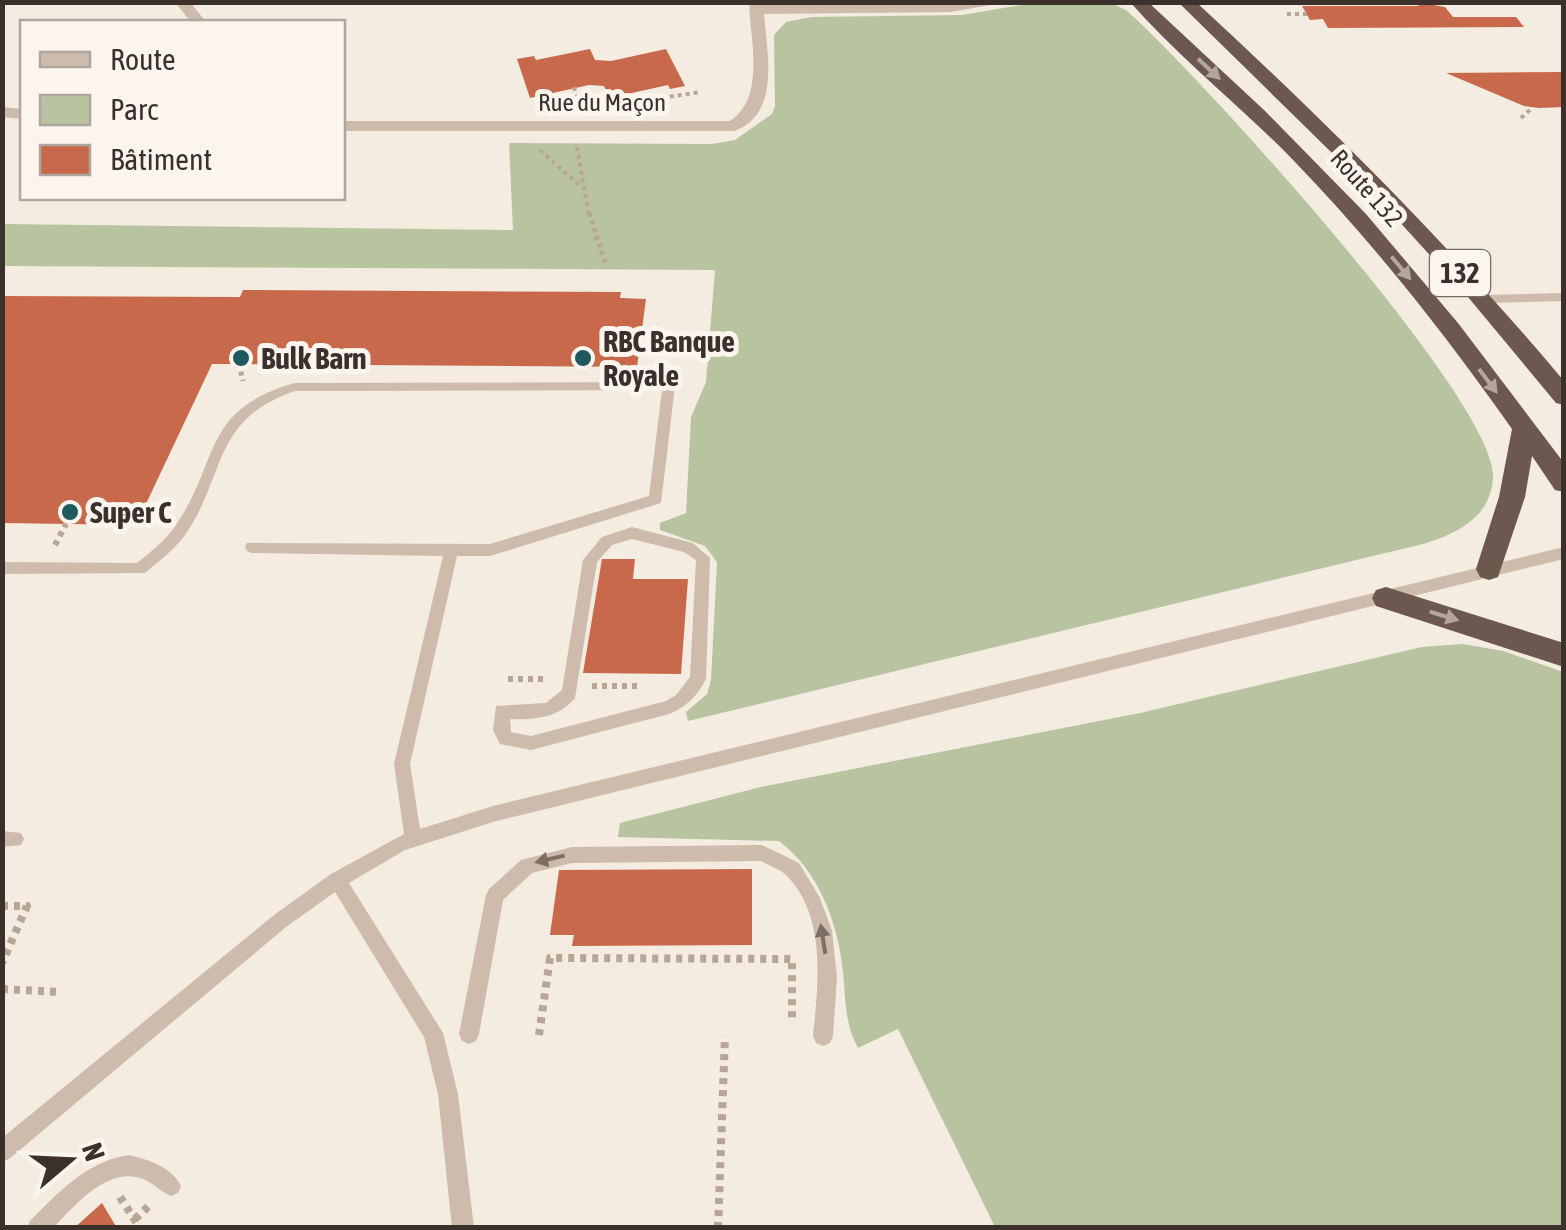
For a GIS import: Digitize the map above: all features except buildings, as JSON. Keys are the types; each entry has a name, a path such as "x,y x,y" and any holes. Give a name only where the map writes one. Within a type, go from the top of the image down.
{"highway":[{"name":"Route 132","path":"1138,2 1244,100 1347,206 1414,282 1564,483"},
{"name":"Route 132","path":"1186,2 1363,170 1483,299 1564,397"},
{"path":"1489,569 1512,496 1524,429"},
{"path":"1386,598 1564,654"}],"street":[{"name":"Rue du Maçon","path":"345,126 734,126 749,118 757,104 756,6 952,8 1000,2"}],"lane":[{"path":"1483,299 1564,296"},
{"path":"2,568 140,568 182,528 234,417 277,391 305,387 669,386 656,499 490,550 252,547"},
{"path":"632,534 649,535 688,547 702,558 698,679 682,700 531,743 506,738 500,730 502,711 540,711 563,702 569,692 590,560 608,541 632,534"},
{"path":"413,839 402,764 451,550"},
{"path":"2,1152 280,921 337,880 413,839 494,814 1564,553"},
{"path":"469,1034 496,895 527,866 572,855 762,853 793,869 817,914 828,977 822,1036"},
{"path":"337,880 433,1033 448,1094 463,1228"},
{"path":"38,1228 99,1175 122,1167 142,1167 171,1186"}],"path":[{"path":"1286,14 1306,14"},
{"path":"648,100 701,92"},
{"path":"1521,118 1532,108"},
{"path":"533,141 582,188"},
{"path":"578,141 575,154 582,188 606,265"},
{"path":"240,364 243,381"},
{"path":"234,388 253,378"},
{"path":"56,543 66,524"},
{"path":"38,543 74,544"},
{"path":"584,686 658,686"},
{"path":"2,906 27,906 2,962"},
{"path":"693,946 694,959"},
{"path":"539,1035 550,958 792,959 792,1036"},
{"path":"2,989 60,992"},
{"path":"718,1228 724,1036"},
{"path":"116,1192 140,1228"}],"green space":[{"path":"1039,2 1111,3 1126,10 1212,97 1335,236 1445,378 1480,435 1493,475 1487,502 1471,521 1423,544 688,721 686,712 707,694 711,680 717,562 705,546 660,530 660,523 686,513 691,417 706,382 715,270 3,266 3,224 513,230 509,143 712,144 735,140 772,114 774,35 786,22 811,17 962,15"},
{"path":"1463,644 1503,651 1563,672 1563,1227 995,1227 898,1029 858,1048 848,1020 831,917 816,883 793,853 779,841 618,837 620,823 761,787 1140,713 1422,647"}],"place":[{"name":"Bulk Barn","path":"241,358"},
{"name":"RBC Banque Royale","path":"583,358"},
{"name":"Super C","path":"70,512"}]}
